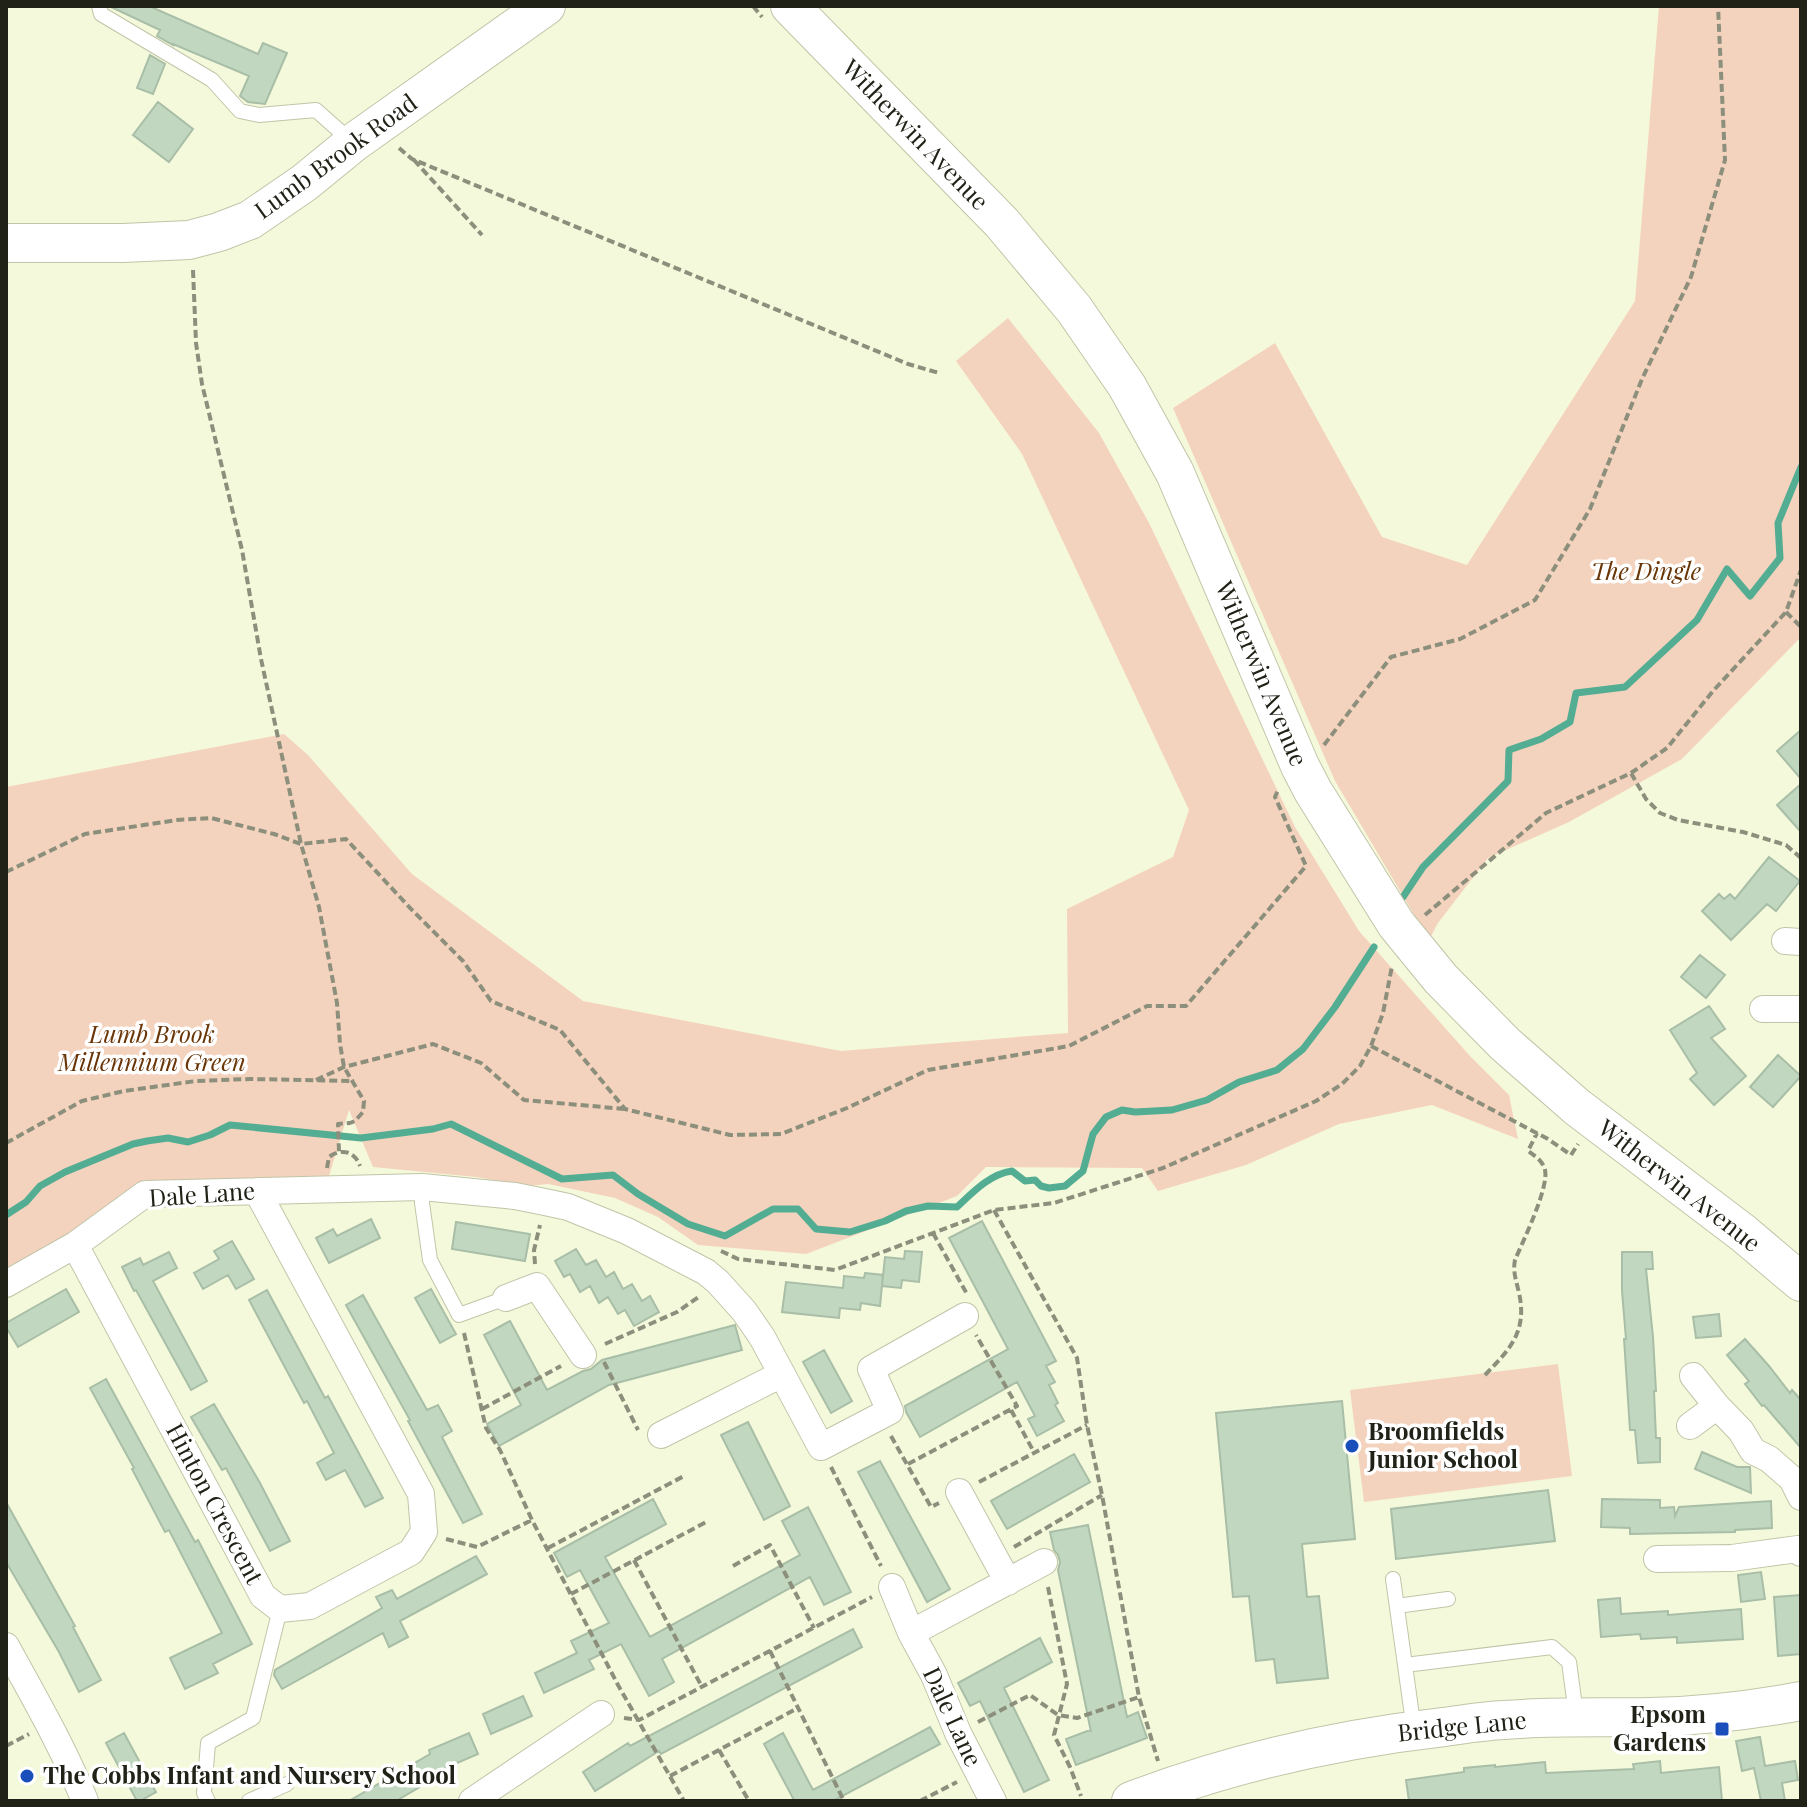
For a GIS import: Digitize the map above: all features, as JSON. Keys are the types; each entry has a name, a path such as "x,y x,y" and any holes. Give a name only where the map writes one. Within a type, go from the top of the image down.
{"street":[{"name":"Lumb Brook Road","path":"6,243 189,240 250,220 546,6"},
{"name":"Witherwin Avenue","path":"790,6 1002,223 1074,309 1127,386 1175,473 1300,766 1396,924 1441,979 1505,1044 1577,1107 1743,1233 1801,1282"},
{"path":"1763,1009 1801,1009"},
{"name":"Dale Lane","path":"6,1284 75,1245 145,1194 422,1187 515,1196 568,1207 616,1226 706,1272 744,1311 762,1337 821,1447"},
{"name":"Hinton Crescent","path":"75,1245 263,1596 280,1609 310,1606 411,1552 424,1532 421,1494 257,1191"},
{"path":"506,1298 537,1286 594,1358"},
{"path":"821,1447 890,1411 871,1369 969,1309"},
{"path":"652,1439 782,1374"},
{"path":"1693,1376 1741,1431 1753,1451 1769,1459 1792,1479 1801,1497"},
{"path":"1690,1426 1717,1406"},
{"path":"959,1492 1008,1582"},
{"path":"1657,1559 1732,1558 1800,1547"},
{"path":"911,1633 1044,1562"},
{"name":"Dale Lane","path":"892,1587 958,1733 993,1801"},
{"path":"6,1646 49,1723 85,1801"},
{"name":"Bridge Lane","path":"1131,1801 1166,1787 1257,1761 1330,1743 1414,1730 1504,1720 1653,1717 1801,1701"},
{"path":"472,1801 601,1714"}],"lane":[{"path":"99,6 101,14 212,80 240,111 259,115 316,110 367,134"},
{"path":"422,1187 430,1260 459,1315 506,1298"},
{"path":"1393,1579 1414,1730"},
{"path":"1397,1606 1448,1599"},
{"path":"190,1801 206,1797 208,1743 253,1718 280,1609"},
{"path":"1405,1665 1552,1647 1569,1662 1576,1718"},
{"path":"249,1801 287,1784"}],"path":[{"path":"313,1081 344,1067 433,1044 481,1063 524,1100 625,1109 730,1135 781,1134 847,1108 928,1070 1069,1046 1147,1006 1186,1006 1306,866 1275,797 1282,782 1320,751 1391,657 1460,639 1535,600 1590,509 1642,379 1691,277 1725,160 1718,6"},
{"path":"367,134 391,140 482,235"},
{"path":"412,159 908,364 939,373"},
{"path":"189,240 202,384 242,550 261,659 301,844 319,907 337,1003 344,1067 364,1101 363,1112 355,1121 338,1124 339,1152 352,1154 360,1168"},
{"path":"1421,918 1546,813 1631,773 1667,748 1713,691 1786,612 1801,570"},
{"path":"1786,612 1801,627"},
{"path":"1631,773 1646,799 1660,813 1678,820 1777,842 1786,845 1801,858"},
{"path":"6,872 85,834 177,820 211,818 301,844 346,839 463,961 491,1001 560,1030 625,1109"},
{"path":"738,1259 835,1270 994,1210 1054,1203 1163,1168 1290,1114 1342,1084 1360,1066 1383,1013 1392,966"},
{"path":"1371,1046 1537,1133 1571,1155 1584,1135"},
{"path":"6,1143 82,1101 124,1091 196,1081 354,1081"},
{"path":"1485,1375 1507,1353 1519,1331 1521,1308 1513,1268 1545,1185 1545,1169 1540,1160 1528,1151 1537,1133"},
{"path":"994,1210 1077,1358 1139,1697 1166,1787"},
{"path":"537,1286 534,1250 542,1217"},
{"path":"933,1233 969,1309"},
{"path":"459,1315 486,1428 500,1450 532,1520 618,1685 684,1801"},
{"path":"908,1464 1017,1406 980,1342"},
{"path":"594,1358 652,1439"},
{"path":"1011,1410 1035,1454"},
{"path":"880,1416 931,1507 1087,1425"},
{"path":"639,1720 892,1587 821,1447"},
{"path":"548,1548 684,1476"},
{"path":"994,1558 1102,1495"},
{"path":"466,1544 477,1547 532,1520"},
{"path":"571,1594 708,1521"},
{"path":"733,1566 770,1545 814,1628"},
{"path":"634,1560 702,1687"},
{"path":"1044,1562 1067,1684 1054,1735 1081,1796"},
{"path":"770,1651 844,1801"},
{"path":"958,1733 1030,1695 1058,1715 1077,1718 1139,1697"},
{"path":"670,1776 798,1708"},
{"path":"719,1750 749,1801"},
{"path":"920,1801 978,1772"}],"green space":[{"name":"The Dingle","path":"1659,6 1801,6 1801,637 1682,759 1569,822 1488,858 1438,923 1429,940 1335,781 1173,408 1275,343 1382,537 1467,565 1635,301"},
{"name":"Lumb Brook Millennium Green","path":"1008,318 1099,433 1149,523 1295,827 1359,931 1470,1056 1509,1095 1518,1139 1432,1105 1339,1124 1246,1165 1158,1191 1142,1168 986,1167 957,1196 806,1254 698,1245 658,1217 615,1198 548,1184 528,1186 476,1177 373,1167 349,1110 325,1189 145,1194 6,1273 6,787 284,734 308,755 412,874 583,1001 841,1051 1068,1033 1067,909 1173,857 1189,810 1022,454 956,361"},
{"path":"1558,1364 1572,1476 1364,1502 1350,1390"}],"building":[{"path":"109,6 149,6 258,54 263,43 287,53 265,104 248,102 240,96 249,76 173,45 157,36 160,30"},
{"path":"150,55 165,64 153,94 137,88"},
{"path":"158,102 193,129 169,162 133,135"},
{"path":"1801,730 1801,779 1777,751"},
{"path":"1801,784 1801,832 1777,805"},
{"path":"1769,857 1800,881 1776,911 1767,904 1731,940 1702,911 1719,894 1724,899 1730,894 1735,899"},
{"path":"1700,955 1725,975 1706,998 1681,977"},
{"path":"1709,1006 1725,1029 1711,1038 1746,1076 1714,1105 1690,1079 1697,1073 1670,1030"},
{"path":"1778,1055 1801,1076 1773,1107 1750,1087"},
{"path":"371,1219 380,1238 329,1263 316,1238 333,1229 337,1236"},
{"path":"982,1221 1056,1361 1046,1366 1055,1382 1049,1385 1058,1403 1055,1405 1064,1421 1037,1436 1028,1419 1035,1416 1017,1382 920,1437 905,1406 1008,1349 949,1238"},
{"path":"456,1222 530,1234 525,1261 452,1249"},
{"path":"232,1241 254,1279 236,1289 228,1275 203,1289 194,1273 219,1259 214,1251"},
{"path":"576,1249 586,1265 596,1260 606,1277 614,1272 623,1289 632,1284 642,1301 650,1296 659,1312 634,1326 625,1310 618,1314 608,1297 599,1303 590,1286 580,1292 570,1274 564,1277 555,1261"},
{"path":"905,1251 922,1252 919,1282 902,1280 901,1288 882,1286 885,1257 904,1259"},
{"path":"169,1252 177,1268 153,1281 207,1381 191,1390 122,1267 140,1258 143,1265"},
{"path":"1622,1252 1652,1252 1653,1269 1646,1269 1660,1462 1638,1463 1635,1430 1630,1430"},
{"path":"865,1273 883,1275 880,1306 861,1303 860,1310 840,1308 839,1318 782,1312 786,1282 843,1288 844,1276 864,1278"},
{"path":"66,1289 79,1312 18,1347 6,1323"},
{"path":"431,1289 456,1334 440,1343 415,1298"},
{"path":"267,1290 383,1498 365,1507 345,1470 326,1480 317,1463 334,1453 249,1300"},
{"path":"363,1295 427,1410 438,1405 452,1431 442,1437 482,1514 463,1523 346,1305"},
{"path":"1719,1314 1721,1336 1696,1338 1693,1317"},
{"path":"510,1321 547,1390 591,1369 602,1360 735,1325 742,1350 609,1385 499,1446 487,1424 521,1405 484,1335"},
{"path":"1745,1339 1790,1393 1792,1390 1801,1400 1801,1448 1762,1406 1745,1384 1749,1381 1727,1355"},
{"path":"824,1350 852,1401 831,1413 803,1362"},
{"path":"106,1379 195,1542 198,1540 252,1644 213,1664 218,1673 185,1689 170,1658 222,1633 90,1388"},
{"path":"1342,1401 1355,1539 1302,1544 1307,1597 1319,1596 1328,1678 1277,1683 1274,1659 1256,1661 1249,1596 1233,1597 1216,1413"},
{"path":"214,1404 290,1541 270,1551 226,1468 222,1470 191,1417"},
{"path":"748,1422 790,1506 764,1520 721,1435"},
{"path":"1702,1452 1737,1467 1750,1467 1751,1493 1695,1469"},
{"path":"1074,1454 1090,1482 1007,1529 991,1501"},
{"path":"880,1461 950,1589 927,1602 858,1472"},
{"path":"1548,1490 1555,1541 1396,1559 1391,1509"},
{"path":"653,1499 666,1524 605,1557 650,1637 800,1555 782,1521 808,1507 851,1592 824,1605 810,1577 662,1659 674,1682 649,1696 621,1644 589,1660 594,1669 544,1693 535,1673 577,1653 571,1641 609,1623 580,1570 567,1577 554,1553"},
{"path":"1602,1499 1660,1500 1660,1508 1674,1507 1675,1516 1679,1507 1771,1501 1772,1528 1735,1532 1630,1534 1630,1528 1601,1527"},
{"path":"6,1502 75,1626 101,1680 79,1692 6,1562"},
{"path":"1088,1525 1127,1717 1138,1712 1147,1738 1076,1765 1066,1739 1091,1732 1058,1570 1060,1562 1050,1532"},
{"path":"476,1556 487,1574 400,1621 408,1637 389,1647 383,1633 282,1689 274,1675 275,1670 382,1608 376,1597 392,1590 397,1599"},
{"path":"1761,1572 1765,1599 1741,1602 1738,1575"},
{"path":"1800,1595 1801,1654 1778,1656 1774,1597"},
{"path":"1620,1598 1621,1614 1668,1611 1668,1615 1741,1609 1743,1639 1677,1643 1677,1637 1641,1639 1640,1634 1601,1637 1598,1600"},
{"path":"853,1629 862,1647 661,1754 659,1751 595,1791 583,1772 628,1743 630,1746"},
{"path":"1040,1638 1052,1662 1004,1688 1049,1780 1024,1792 980,1701 970,1706 958,1683"},
{"path":"523,1696 532,1716 491,1734 483,1714"},
{"path":"930,1727 940,1744 833,1801 793,1801 764,1744 783,1733 813,1790"},
{"path":"124,1733 156,1792 140,1801 137,1801 106,1743"},
{"path":"469,1733 478,1754 420,1779 423,1785 396,1801 349,1801 430,1754 429,1750"},
{"path":"1760,1737 1765,1766 1795,1761 1798,1780 1782,1783 1785,1801 1761,1801 1754,1768 1742,1771 1736,1741"},
{"path":"1660,1761 1661,1773 1719,1767 1722,1801 1409,1801 1406,1780 1495,1765 1545,1762 1546,1773 1634,1769 1633,1764"}],"waterway":[{"path":"1403,897 1423,867 1508,781 1509,750 1541,739 1570,722 1576,693 1625,687 1697,620 1727,569 1750,596 1780,558 1778,523 1801,467"},
{"path":"6,1215 26,1202 40,1186 65,1172 147,1141 168,1138 188,1142 230,1125 361,1138 451,1124 562,1179 613,1175 688,1224 725,1236 773,1209 798,1209 816,1229 850,1232 906,1211 928,1206 957,1207 989,1180 1012,1171 1025,1181 1035,1180 1041,1186 1065,1186 1083,1171 1093,1134 1106,1117 1122,1110 1172,1110 1207,1100 1239,1082 1277,1070 1303,1049 1374,947"}],"place":[{"name":"Broomfields Junior School","path":"1352,1446"},
{"name":"Epsom Gardens","path":"1722,1729"},
{"name":"The Cobbs Infant and Nursery School","path":"27,1776"}]}
